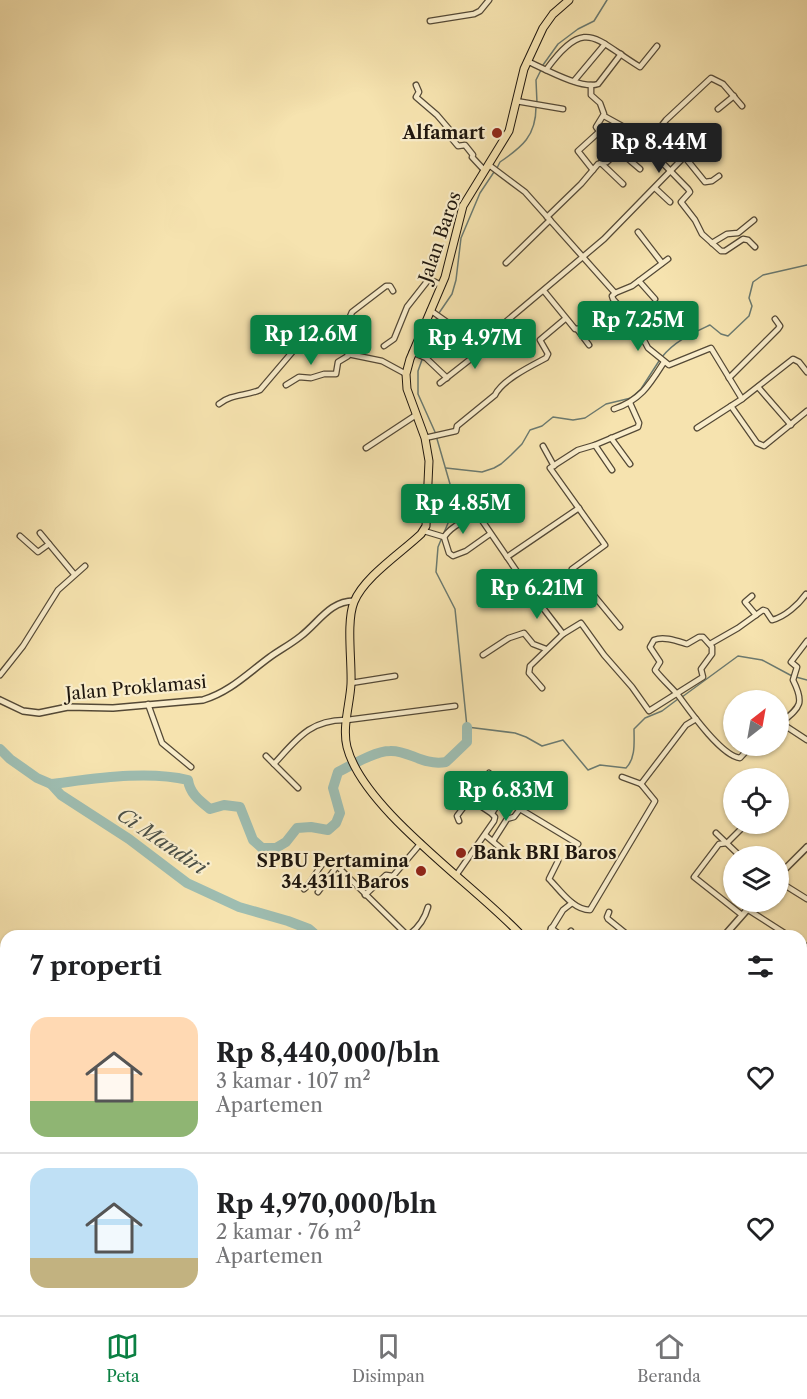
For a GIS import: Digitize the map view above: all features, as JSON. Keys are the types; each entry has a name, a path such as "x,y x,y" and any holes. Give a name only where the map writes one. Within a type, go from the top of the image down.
{"main road":[{"name":"Jalan Baros","path":"424,531 427,522 428,438 416,415 407,389 406,374 418,354 441,285 463,206 489,168 508,131 527,61 543,28 553,14 569,0"},
{"path":"424,531 369,581 354,601 346,744 359,776 380,801 421,843 516,930"}],"street":[{"path":"430,21 474,14 480,11 489,0"},
{"path":"545,69 566,46 578,37 588,36 605,44 639,67 642,67 657,46"},
{"path":"574,81 605,44"},
{"path":"527,61 574,81 591,85 598,84 621,54"},
{"path":"646,146 676,110 711,78 721,83 742,106"},
{"path":"416,85 419,92 416,97 444,123 449,129 448,134 458,147 465,145 473,155 472,157 498,172 525,192 615,292"},
{"path":"591,85 591,95 601,105 604,116 623,126 672,170 690,190 681,202 695,220 700,231 712,243 724,252 743,239 748,240 755,247"},
{"path":"718,110 734,96"},
{"path":"516,101 563,109"},
{"path":"604,116 596,127 605,133 619,151 640,169"},
{"path":"659,129 685,156 705,182 712,182 719,176"},
{"path":"593,170 578,151 599,131"},
{"path":"506,263 593,170 601,163 607,162 633,137"},
{"path":"440,383 477,354 481,341 604,239 685,156"},
{"path":"601,163 623,184"},
{"path":"655,188 670,202"},
{"path":"712,243 728,234 738,233 754,220"},
{"path":"638,232 662,263"},
{"path":"668,259 639,281 615,292 613,298 636,325 648,348 663,360 671,364 710,348 742,399"},
{"path":"384,346 394,339 407,307 429,279 441,285"},
{"path":"639,281 655,300"},
{"path":"341,344 352,312 386,286 390,286 393,291"},
{"path":"544,291 589,345"},
{"path":"432,312 464,334 481,341"},
{"path":"577,329 596,318"},
{"path":"428,438 456,431 458,426 495,395 499,388 546,358 548,354 540,340 565,319"},
{"path":"729,378 778,329 780,326 775,319"},
{"path":"219,404 232,396 260,390 310,330 330,344 341,344"},
{"path":"341,344 348,354 382,361 406,374"},
{"path":"286,385 299,377 311,378 324,374 336,374 338,362 348,354"},
{"path":"418,354 447,378"},
{"path":"697,428 742,399 793,359 799,362 807,372"},
{"path":"614,409 630,404 644,391 663,360"},
{"path":"758,387 791,425"},
{"path":"620,627 572,569 573,566 605,545 550,468 578,450 640,425 630,404"},
{"path":"731,406 760,445 764,446 807,411"},
{"path":"366,448 416,415"},
{"path":"611,438 630,464"},
{"path":"595,445 612,470"},
{"path":"543,446 554,466"},
{"path":"507,557 579,508"},
{"path":"442,537 453,527 477,518 481,519 563,633"},
{"path":"424,531 442,537 449,553 453,556 473,547 490,534"},
{"path":"40,533 74,574"},
{"path":"20,536 39,552 49,544"},
{"path":"0,675 23,646 53,596 85,566"},
{"path":"710,644 765,610 771,619 775,620 806,594"},
{"path":"752,596 745,602 756,615"},
{"name":"Jalan Proklamasi","path":"0,700 31,713 68,707 113,708 198,701 214,697 235,685 300,636 336,604 354,601"},
{"path":"542,688 529,673 532,662 563,633 581,623 649,711 678,696 703,677 700,669 712,654 710,644 702,636 687,644 660,637 652,642 651,651 660,660 655,667 656,672 678,696 711,736 723,747"},
{"path":"483,655 509,638 524,633 533,644 546,649"},
{"path":"789,716 800,704 800,694 793,680 797,667 791,662 807,641"},
{"path":"351,683 395,676"},
{"path":"148,704 162,743 191,767"},
{"path":"274,765 304,732 315,725 329,721 455,706"},
{"path":"641,784 686,725 696,719"},
{"path":"789,729 807,740"},
{"path":"266,756 298,788"},
{"path":"459,821 457,818 489,773"},
{"path":"558,861 549,879 572,903 590,910 655,801 641,784 622,777"},
{"path":"449,785 495,817 457,874"},
{"path":"492,813 507,791"},
{"path":"493,841 506,820 514,817 521,809 578,844"},
{"path":"716,833 729,846"},
{"path":"735,834 726,843 719,844 694,877 742,915"},
{"path":"484,835 504,851"},
{"path":"365,895 386,875 393,876 421,843"},
{"path":"789,866 807,847"},
{"path":"304,889 327,860 337,866 403,930"},
{"path":"318,892 337,866"},
{"path":"789,886 807,899"},
{"path":"554,930 551,928 563,910 572,903"},
{"path":"414,930 426,914 428,907"},
{"path":"609,912 608,920 620,930"},
{"path":"729,930 744,912"},
{"path":"752,912 780,930"}],"waterway":[{"path":"543,65 558,44 578,29 594,21 607,0"},
{"path":"537,103 536,80 541,70"},
{"path":"497,168 500,162 526,140 533,126 536,107"},
{"path":"439,313 452,294 461,238 480,193 494,172"},
{"path":"662,357 678,342 710,325 721,334 728,336 749,316 752,306 749,298 753,282 763,275 807,265"},
{"path":"437,317 418,371 418,394 435,432 450,484 451,516 438,547 436,572 455,609 467,727 515,733 542,746 563,740 588,770 600,765 626,768 633,755 634,729 645,718 662,711 678,699"},
{"path":"446,468 482,472 494,468 522,444 530,430 542,426 553,417 573,420 585,418 606,404 631,398 641,389 659,361"},
{"path":"682,697 738,656 762,660 792,676"},
{"path":"796,677 807,680"},
{"path":"51,784 137,776 188,780 193,793 210,809 224,805 240,807 253,840 262,848 276,848 286,842 297,828 311,827 328,830 336,823 340,813 333,788 338,772 371,756 390,751 397,751 430,762 446,762 467,742 467,727"},
{"name":"Ci Mandiri","path":"0,749 10,759 37,778 51,784 61,795 129,839 187,883 239,907 310,930"}],"place":[{"name":"Alfamart","path":"497,133"},
{"name":"Bank BRI Baros","path":"461,853"},
{"name":"SPBU Pertamina 34.43111 Baros","path":"421,871"}]}
